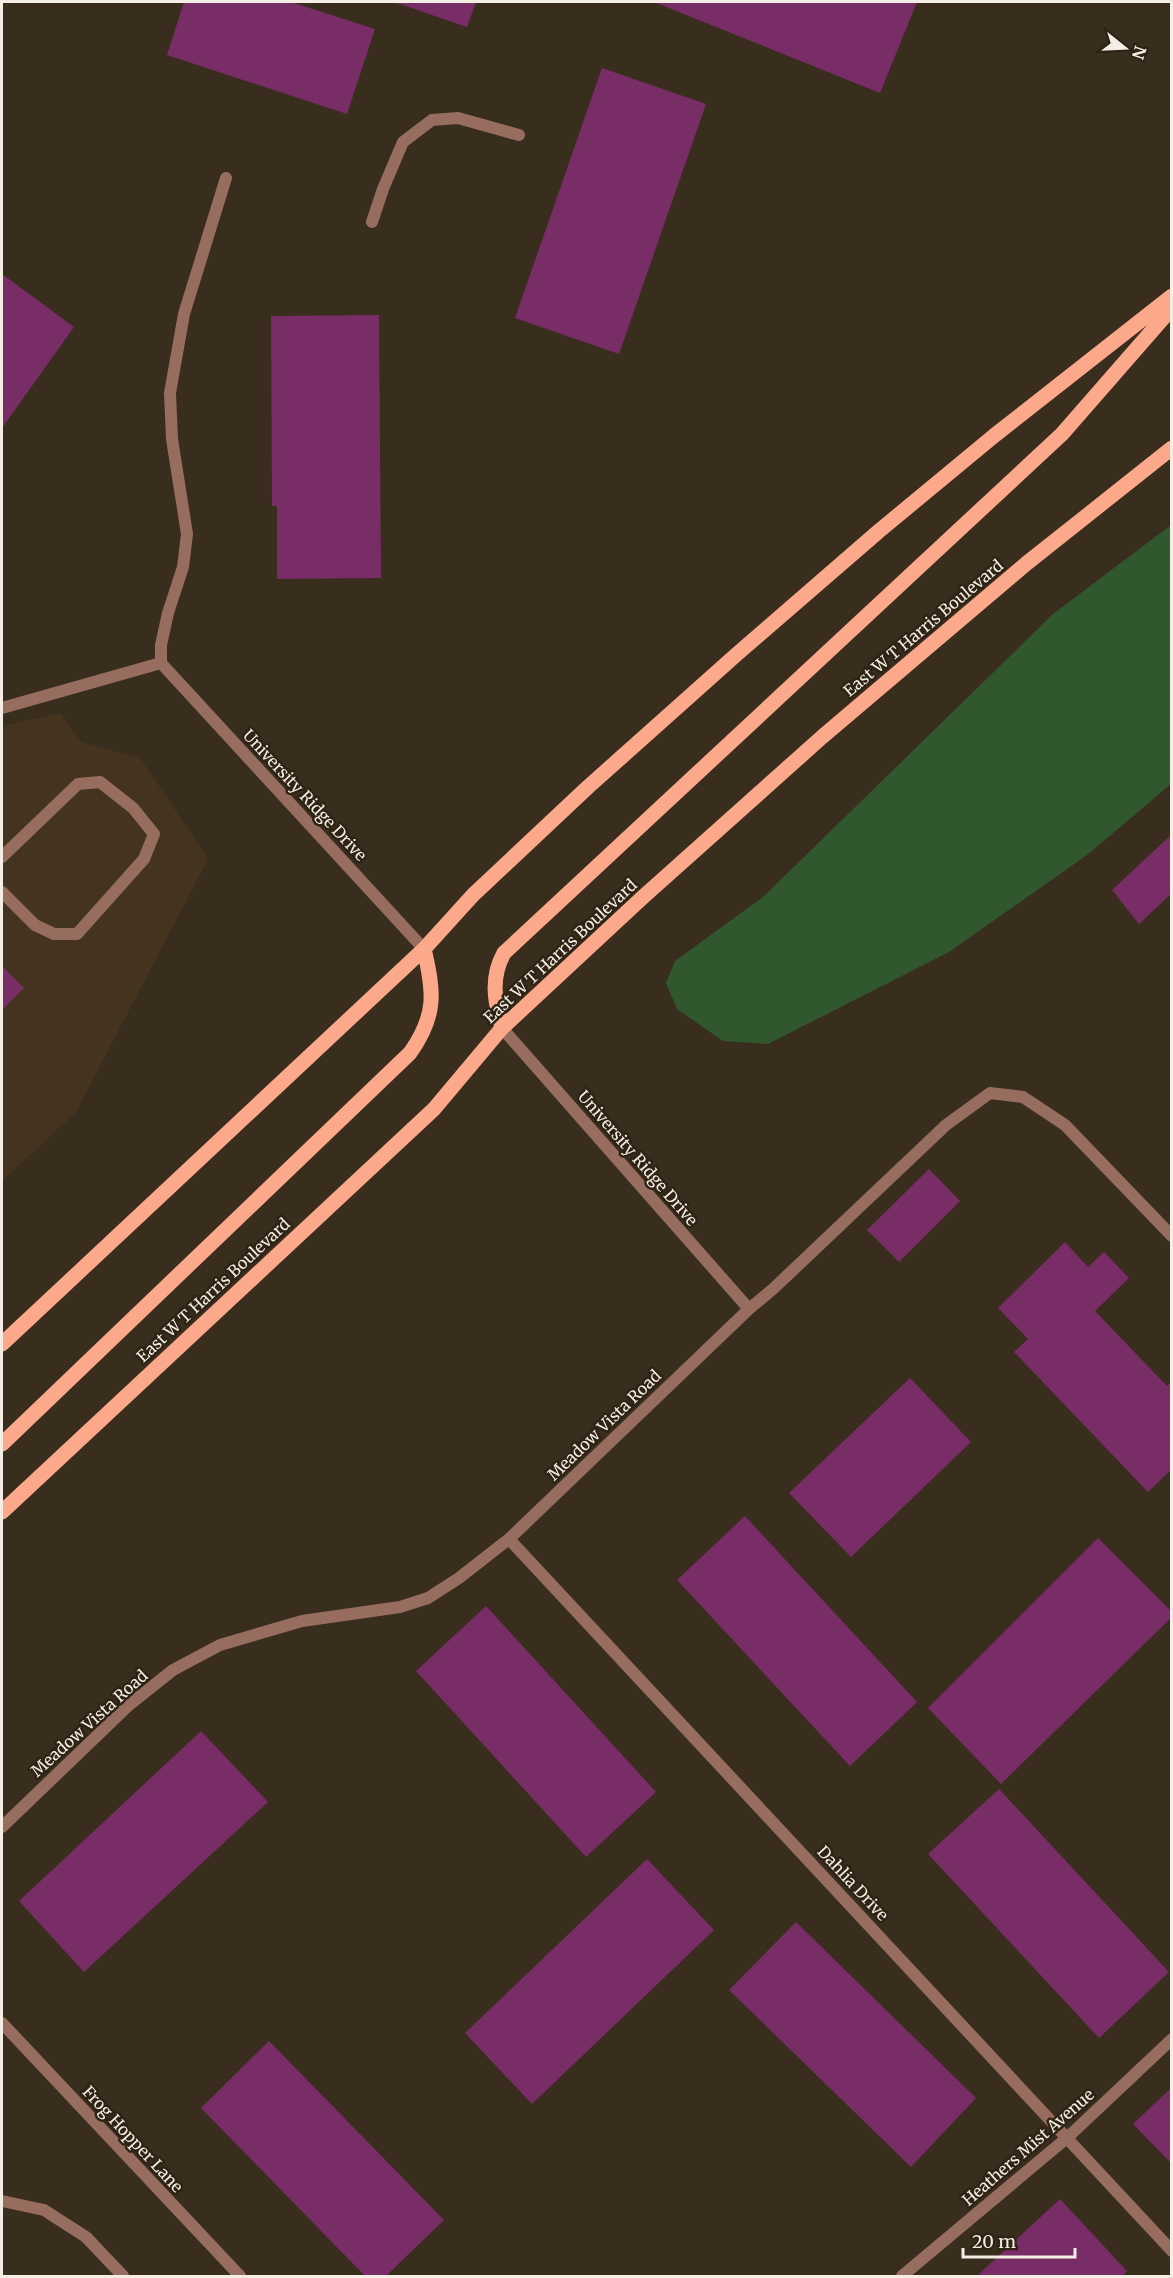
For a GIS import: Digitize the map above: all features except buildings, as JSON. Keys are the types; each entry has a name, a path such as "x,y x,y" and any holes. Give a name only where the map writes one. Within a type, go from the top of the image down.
{"main road":[{"path":"2,1344 424,949 473,895 588,787 745,646 995,435 1172,296"},
{"path":"502,1028 495,1003 494,985 495,972 504,953 1062,434 1172,308"},
{"name":"East W T Harris Boulevard","path":"2,1512 434,1109 502,1028 643,897 822,737 1027,563 1172,448"},
{"path":"2,1444 410,1053 427,1022 432,1003 433,984 424,949"}],"street":[{"path":"372,222 403,142 432,120 458,118 519,135"},
{"path":"2,708 160,663 161,645 168,614 183,567 187,534 172,439 170,393 184,314 226,178"},
{"name":"University Ridge Drive","path":"160,663 424,949"},
{"path":"2,856 78,784 100,782 133,808 154,834 144,859 77,934 54,934 35,925 2,892"},
{"name":"University Ridge Drive","path":"502,1028 749,1309"},
{"name":"Meadow Vista Road","path":"2,1827 129,1705 173,1670 220,1645 302,1621 400,1607 428,1598 510,1539 749,1309 946,1125 990,1093 1023,1098 1065,1125 1172,1236"},
{"name":"Dahlia Drive","path":"510,1539 1172,2251"},
{"name":"Frog Hopper Lane","path":"2,2023 240,2277"},
{"name":"Heathers Mist Avenue","path":"902,2277 1068,2137 1172,2039"},
{"path":"2,2201 44,2210 86,2237 123,2277"}],"shaded area":[{"path":"61,713 81,742 140,758 208,859 76,1112 2,1181 2,726"}],"green space":[{"path":"1171,525 1171,784 1087,855 949,952 768,1044 723,1041 677,1009 666,983 675,961 763,897 1053,614"}]}
